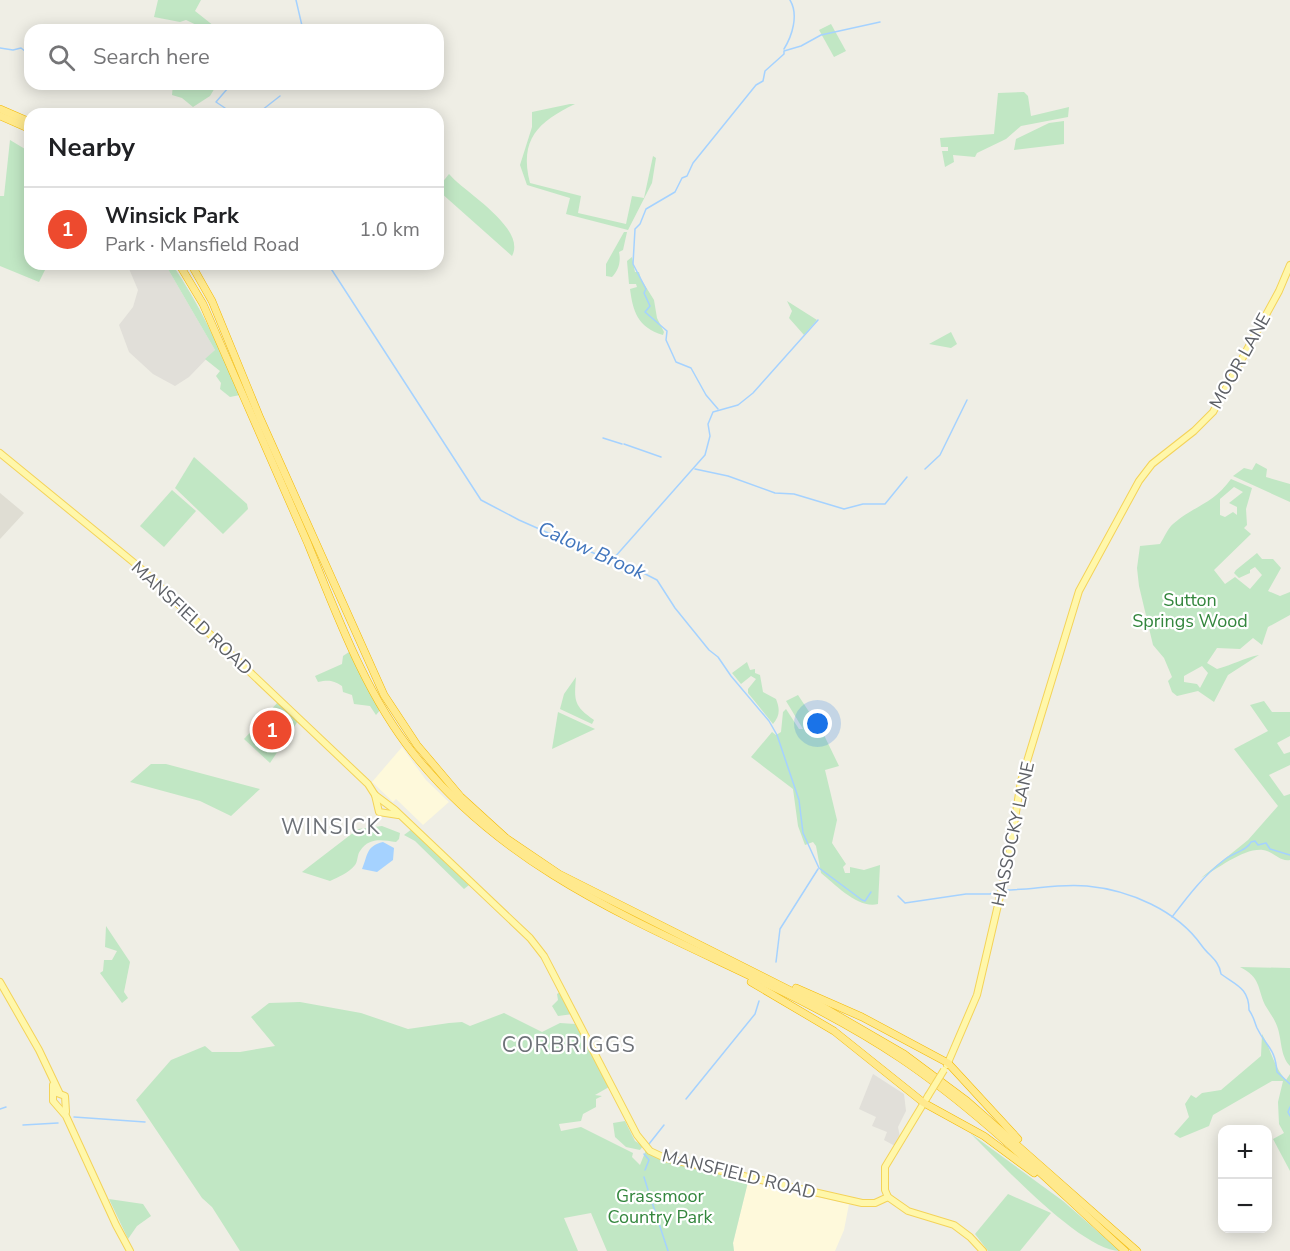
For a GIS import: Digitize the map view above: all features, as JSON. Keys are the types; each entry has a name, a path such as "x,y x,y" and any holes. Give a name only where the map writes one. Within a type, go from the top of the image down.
{"highway":[{"path":"0,109 24,119"},
{"path":"0,116 24,126"},
{"path":"183,270 203,304 346,635 378,699 410,750 460,807 513,851 593,899 826,1016 900,1058 959,1102 1125,1251"},
{"path":"194,270 212,301 260,418 384,695 417,745 461,797 527,852 590,891 844,1018 904,1054 967,1101 1137,1251"},
{"path":"710,958 799,1008 834,1031 926,1099 984,1136 1064,1196"},
{"path":"746,969 862,1017 946,1067 1059,1183"}],"main road":[{"name":"MOOR LANE","path":"1202,423 1218,403 1280,291 1290,265"},
{"name":"HASSOCKY LANE","path":"888,1197 884,1185 885,1167 946,1067 977,995 1008,862 1021,781 1041,722 1079,591 1139,481 1167,451 1202,423"},
{"name":"MANSFIELD ROAD","path":"0,453 138,566 538,949 553,972 637,1136 651,1151 690,1165 862,1203 875,1203 888,1197"},
{"path":"375,795 379,812 399,815"},
{"path":"377,805 386,803 385,812"},
{"path":"0,982 39,1050 56,1095 54,1102 62,1103"},
{"path":"56,1095 64,1095 62,1103 66,1116 130,1251"},
{"path":"888,1197 908,1211 954,1225 970,1237 982,1251"}],"shaded area":[{"path":"130,270 168,270 215,350 189,377 175,386 153,374 129,352 119,325 133,307 138,290"},
{"path":"0,493 24,513 0,539"},
{"path":"402,747 426,780 449,802 423,825 396,799 393,802 372,782"},
{"path":"873,1074 904,1094 906,1111 898,1127 900,1137 895,1146 884,1140 887,1132 872,1126 876,1117 859,1109"},
{"path":"748,1182 849,1204 844,1230 835,1251 734,1251 733,1243"}],"green space":[{"path":"158,0 201,0 195,11 211,24 194,24 186,20 180,22 154,17"},
{"path":"831,24 846,51 834,57 819,30"},
{"path":"172,90 214,90 210,96 193,107 182,98 172,95"},
{"path":"1024,92 1028,96 1031,116 1069,107 1068,117 1021,126 1006,139 977,153 975,157 953,155 954,162 945,167 942,151 948,151 948,147 941,147 940,138 994,134 998,93"},
{"path":"575,104 551,118 534,134 527,155 530,183 581,196 578,213 626,224 632,196 644,198 653,156 656,158 652,183 628,230 566,214 570,198 527,185 520,165 532,127 532,112"},
{"path":"1064,121 1064,144 1014,150 1016,139 1049,123"},
{"path":"10,140 24,148 24,270 45,270 39,282 0,266 0,196 4,196"},
{"path":"449,174 503,222 511,234 514,245 512,256 444,196 444,180"},
{"path":"624,232 627,232 623,250 619,252 618,268 612,277 606,276 606,264"},
{"path":"632,257 635,272 639,272 654,300 663,335 647,328 635,311 630,289 637,287 636,284 629,284 627,261"},
{"path":"168,270 176,270 192,295 240,395 230,397 220,389 221,383 216,376 220,371 205,359 215,350"},
{"path":"787,301 817,320 804,335 789,318 792,311"},
{"path":"951,332 957,344 951,348 929,344"},
{"path":"194,457 247,504 248,509 223,534 175,488"},
{"path":"1256,463 1267,469 1266,477 1290,484 1290,502 1233,476 1244,468 1252,470"},
{"name":"Sutton Springs Wood","path":"1231,479 1252,488 1246,509 1247,525 1244,528 1251,534 1214,570 1225,584 1235,577 1250,589 1262,575 1255,567 1250,570 1250,573 1239,578 1234,573 1236,570 1257,553 1262,559 1273,559 1281,568 1268,591 1280,596 1290,592 1290,615 1268,627 1262,645 1253,638 1240,649 1217,648 1207,663 1217,669 1259,655 1228,675 1214,702 1198,691 1177,696 1172,692 1168,681 1172,677 1164,658 1153,645 1137,568 1140,546 1160,544 1173,524 1224,488","holes":["1234,487 1243,492 1229,503 1237,507 1237,515 1233,512 1225,517 1220,515 1220,499","1202,666 1208,673 1200,688 1197,684 1184,682 1184,676"]},
{"path":"172,490 196,511 164,547 140,526"},
{"path":"349,652 381,709 376,715 370,706 354,704 352,695 343,692 342,686 330,681 318,682 315,676 342,664 343,656"},
{"path":"747,662 750,670 755,669 755,673 760,675 763,692 776,699 779,712 773,724 748,693 748,689 756,679 751,676 741,684 732,673"},
{"path":"576,677 577,702 582,711 594,720 592,724 560,709 564,694"},
{"path":"798,695 823,733 839,766 825,770 837,820 832,843 846,864 843,867 845,873 850,873 850,867 864,870 880,865 878,904 870,905 855,900 821,873 816,846 813,842 805,845 798,826 793,789 751,757 772,732 776,735 781,732 783,712 786,709 799,729 803,729 786,701"},
{"path":"1264,701 1272,712 1290,712 1290,736 1277,743 1284,754 1290,752 1290,765 1269,775 1284,796 1290,794 1290,860 1267,851 1255,850 1231,860 1201,878 1248,840 1278,806 1234,749 1268,731 1250,705"},
{"path":"278,702 298,721 270,763 244,739"},
{"path":"558,712 595,729 552,749"},
{"path":"151,764 166,764 260,789 231,816 200,801 130,782"},
{"path":"382,826 400,833 399,839 396,842 376,840 367,843 350,870 330,881 302,872 358,829"},
{"path":"412,829 469,885 464,889 415,841 404,835"},
{"path":"106,926 130,962 124,992 128,998 122,1003 100,973 103,971 104,960 112,960 117,951 105,947"},
{"path":"1240,967 1290,968 1290,1066 1283,1052 1277,1026 1265,1005 1255,979"},
{"path":"560,992 573,1014 558,1016 552,1006 558,1000 557,994"},
{"name":"Grassmoor Country Park","path":"300,1002 361,1013 408,1029 462,1022 470,1026 504,1013 542,1032 560,1023 575,1024 609,1087 595,1095 602,1096 596,1099 596,1107 583,1114 581,1121 559,1124 561,1131 581,1127 633,1153 632,1157 640,1165 646,1150 659,1159 748,1182 733,1243 734,1251 607,1251 591,1213 564,1218 578,1251 240,1251 212,1207 202,1198 136,1100 171,1060 205,1046 212,1052 240,1052 275,1046 251,1017 269,1003"},
{"path":"1262,1034 1286,1080 1290,1074 1290,1171 1273,1139 1284,1133 1279,1124 1278,1102 1283,1081 1272,1081 1213,1115 1209,1126 1180,1138 1174,1134 1189,1117 1185,1104 1191,1095 1196,1098 1202,1093 1221,1090 1261,1056"},
{"path":"625,1121 635,1141 643,1146 640,1150 626,1147 615,1137 613,1123"},
{"path":"970,1133 1063,1201 1120,1251 1104,1247 1084,1237 1063,1221 1020,1183"},
{"path":"1008,1194 1051,1213 1020,1251 988,1251 975,1234"},
{"path":"109,1199 143,1204 151,1216 137,1226 128,1239"}],"water":[{"path":"383,842 394,848 393,860 377,872 362,869 370,849"}],"waterway":[{"path":"296,0 302,24"},
{"path":"784,49 790,38 794,19 790,0"},
{"path":"718,409 706,395 691,368 676,362 666,340 667,331 645,312 650,306 644,293 646,289 633,264 635,229 640,224 646,209 675,192 693,163 756,85 763,81 765,71 784,54 784,51 801,46 821,35 880,22"},
{"path":"0,48 13,50 21,48 24,50"},
{"path":"225,108 216,102 226,90"},
{"path":"265,108 280,96"},
{"name":"Calow Brook","path":"332,270 481,500 519,520 598,555 614,558 657,580 675,608 709,650 718,657 769,721 777,735 799,800 803,833 819,868 862,900 865,901 871,892"},
{"path":"614,558 705,455 710,436 708,424 713,412 738,405 753,393 818,320"},
{"path":"925,469 940,455 967,400"},
{"path":"603,438 622,444"},
{"path":"624,444 661,457"},
{"path":"695,469 728,476 775,493 794,494 844,509 863,504 885,504 907,477"},
{"path":"1172,917 1209,873 1227,858 1246,848 1251,842 1255,841 1258,845 1266,843 1270,849 1290,855"},
{"path":"776,962 780,929 818,869"},
{"path":"1005,890 1066,885 1103,888 1135,897 1166,912 1192,933 1216,962 1221,974 1244,992 1257,1028 1274,1057 1277,1072 1290,1084"},
{"name":"Calow Brook","path":"898,896 905,903 966,894 990,894 1000,890"},
{"path":"686,1099 755,1014 759,1001"},
{"path":"0,1109 6,1107"},
{"path":"1290,1107 1288,1112 1290,1116"},
{"path":"74,1117 145,1122"},
{"path":"23,1125 58,1123"},
{"path":"649,1144 664,1125"},
{"path":"644,1154 649,1160 645,1170"},
{"path":"644,1177 648,1190"},
{"path":"649,1193 668,1251"}],"place":[{"name":"Winsick Park","path":"272,730"}],"district":[{"name":"WINSICK","path":"331,827"},
{"name":"CORBRIGGS","path":"569,1045"}]}
